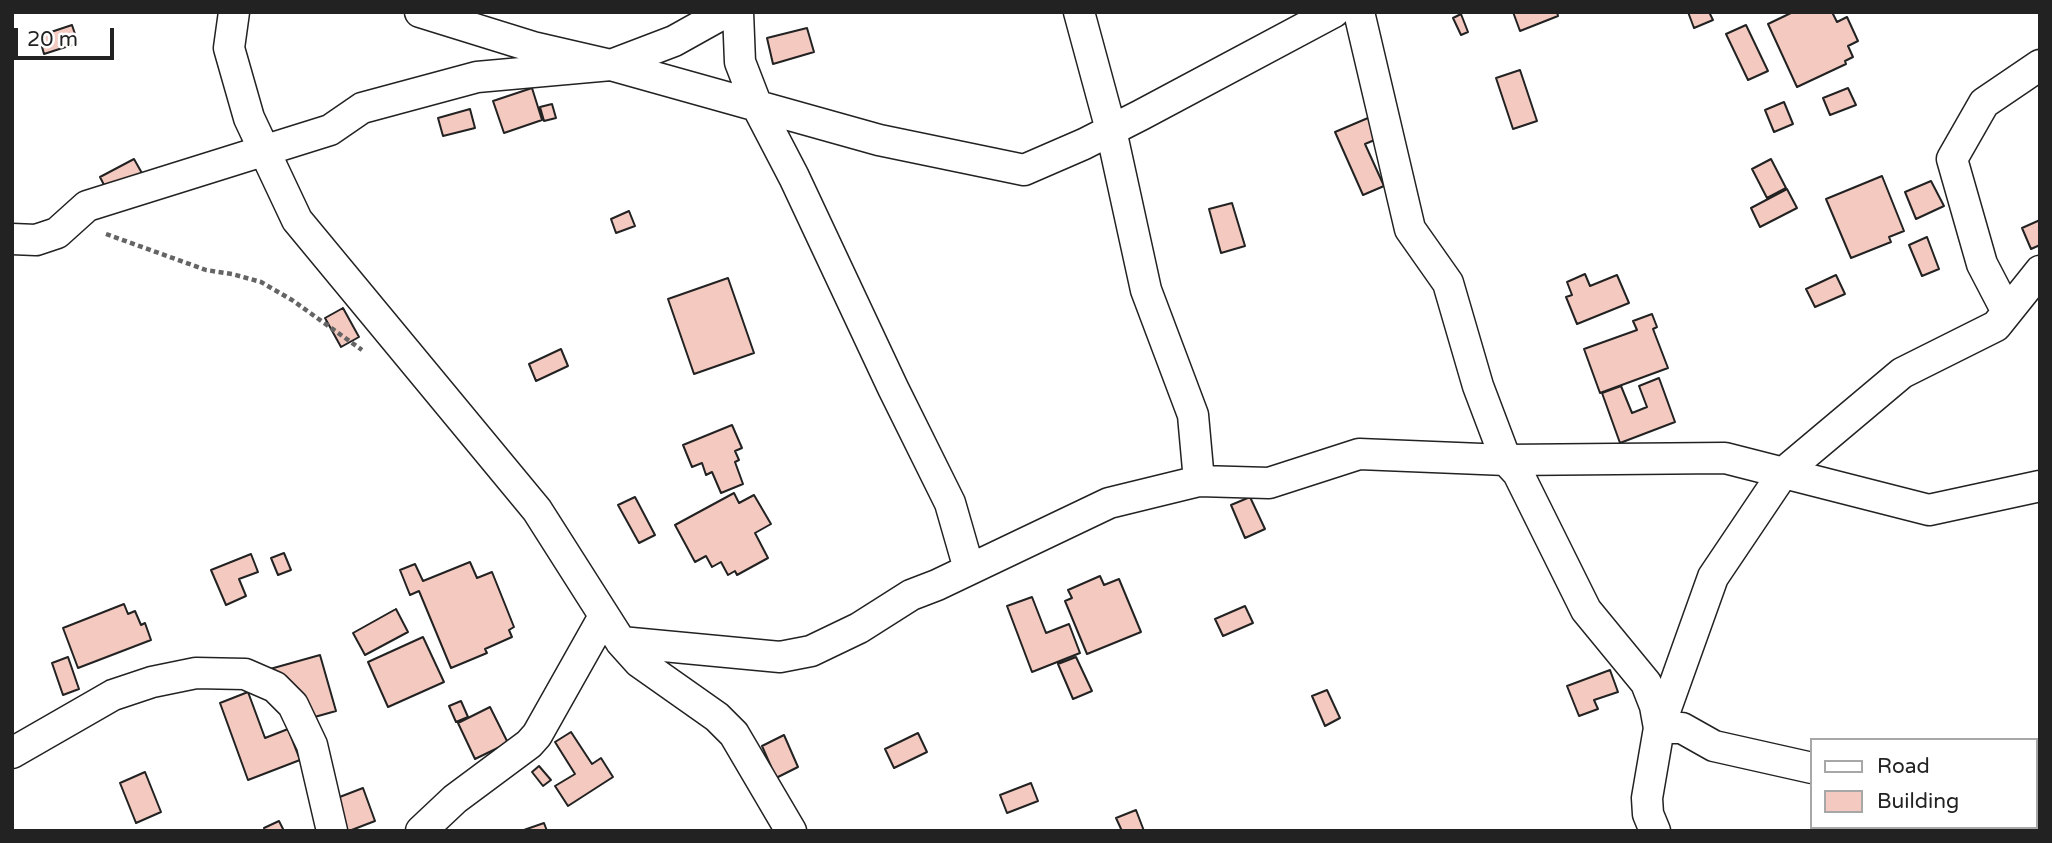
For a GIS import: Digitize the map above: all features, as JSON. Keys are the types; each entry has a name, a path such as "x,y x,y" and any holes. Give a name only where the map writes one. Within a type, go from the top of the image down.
{"street":[{"path":"234,12 229,48 249,118 298,220 537,510 621,642 639,662 717,717 734,734 791,831"},
{"path":"420,12 533,47 611,65 879,139 1024,170 1111,131 1334,12"},
{"path":"12,239 36,240 57,233 87,206 330,130 362,108 477,77 611,65 674,41 726,12"},
{"path":"738,12 740,62 757,106 794,177 950,503 969,569"},
{"path":"1079,12 1111,131 1146,290 1193,415 1199,481"},
{"path":"1359,12 1410,229 1448,283 1478,386 1506,460 1518,472 1586,610 1646,683 1655,706 1659,728"},
{"path":"2007,312 1982,264 1952,159 1984,103 2040,65"},
{"path":"1655,831 1648,814 1647,798 1659,728 1713,577 1783,473 1902,373 1996,326 2040,271"},
{"path":"621,642 780,657 811,651 859,628 911,595 1109,503 1199,481 1269,482 1359,454 1506,460 1725,458 1929,510 2040,486"},
{"path":"421,831 455,799 529,744 537,735 604,616"},
{"path":"12,753 113,695 152,682 196,673 245,674 275,687 293,705 312,745 332,831"},
{"path":"1659,728 1682,728 1714,746 1811,768"}],"path":[{"path":"94,230 206,270 261,282 292,300 362,350 414,363"}],"building":[{"path":"1513,12 1557,12 1558,16 1520,31"},
{"path":"1688,12 1709,12 1713,20 1694,28"},
{"path":"1793,12 1832,12 1837,22 1847,17 1858,41 1848,46 1853,57 1845,61 1846,64 1797,87 1768,24"},
{"path":"1461,14 1468,32 1461,35 1453,18"},
{"path":"72,25 78,43 44,54 39,36"},
{"path":"1746,25 1768,71 1748,80 1726,34"},
{"path":"807,28 814,52 773,64 767,38"},
{"path":"1520,70 1537,121 1513,129 1496,78"},
{"path":"532,88 542,120 504,133 493,101"},
{"path":"1848,88 1856,105 1830,115 1823,98"},
{"path":"1784,102 1793,124 1774,132 1765,110"},
{"path":"552,104 556,118 544,121 540,107"},
{"path":"470,109 475,128 443,136 438,118"},
{"path":"1375,115 1384,136 1365,144 1384,186 1363,195 1335,132"},
{"path":"134,159 143,175 108,193 100,177"},
{"path":"1771,159 1786,188 1767,198 1752,169"},
{"path":"1882,176 1904,231 1889,237 1891,242 1851,258 1826,199"},
{"path":"1931,181 1944,206 1916,219 1905,192"},
{"path":"1787,189 1797,208 1760,227 1751,208"},
{"path":"1232,203 1245,246 1221,253 1209,209"},
{"path":"629,211 635,226 616,233 611,219"},
{"path":"2040,220 2040,245 2031,249 2022,228"},
{"path":"1927,237 1939,269 1922,276 1909,245"},
{"path":"1585,274 1590,286 1617,275 1629,303 1577,324 1566,297 1572,295 1567,282"},
{"path":"1836,275 1845,294 1815,307 1806,289"},
{"path":"728,278 754,353 694,374 668,299"},
{"path":"343,308 359,337 341,347 325,318"},
{"path":"1652,314 1657,327 1653,329 1668,368 1600,393 1584,349 1637,330 1633,321"},
{"path":"561,349 568,366 536,381 529,364"},
{"path":"1659,378 1675,422 1620,443 1602,393 1621,386 1632,413 1647,407 1639,386"},
{"path":"732,425 742,448 735,451 739,460 735,462 743,484 721,493 712,472 706,475 702,463 692,467 683,445"},
{"path":"734,493 739,503 754,495 771,524 755,533 768,558 737,575 735,571 728,575 721,562 712,567 706,556 695,562 675,525"},
{"path":"635,497 655,535 639,543 618,505"},
{"path":"1250,497 1265,529 1245,538 1231,505"},
{"path":"284,553 291,570 278,575 271,558"},
{"path":"251,554 258,572 239,579 246,596 226,605 211,570"},
{"path":"470,562 477,578 492,572 514,627 509,630 512,637 485,649 487,653 451,668 419,591 410,595 400,570 415,564 423,581"},
{"path":"1100,576 1104,585 1119,579 1141,632 1087,654 1065,601 1072,598 1068,590"},
{"path":"1032,597 1046,633 1069,624 1080,653 1032,672 1007,606"},
{"path":"124,604 128,614 135,611 141,625 145,623 151,640 78,668 63,628"},
{"path":"1245,606 1253,623 1223,636 1215,619"},
{"path":"396,609 408,632 365,655 353,633"},
{"path":"423,637 444,682 388,707 368,662"},
{"path":"320,655 336,711 286,725 270,669"},
{"path":"68,657 79,689 63,695 52,663"},
{"path":"1076,657 1092,691 1073,699 1058,664"},
{"path":"1610,670 1618,692 1594,700 1598,709 1579,716 1567,686"},
{"path":"1327,690 1340,718 1325,726 1312,696"},
{"path":"248,692 265,738 288,729 300,760 248,780 220,703"},
{"path":"461,701 468,717 456,722 449,706"},
{"path":"490,707 508,743 475,759 458,723"},
{"path":"571,732 592,764 601,758 613,777 568,806 555,786 575,774 555,742"},
{"path":"918,733 927,752 894,768 885,749"},
{"path":"784,735 798,767 776,778 762,746"},
{"path":"539,766 551,780 543,786 532,772"},
{"path":"145,772 161,812 136,823 120,783"},
{"path":"1031,783 1038,801 1007,813 1000,795"},
{"path":"363,788 375,821 349,831 334,831 324,803"},
{"path":"1136,810 1144,831 1122,831 1116,818"},
{"path":"279,821 284,831 265,831 264,828"},
{"path":"544,823 547,831 521,831"}]}
